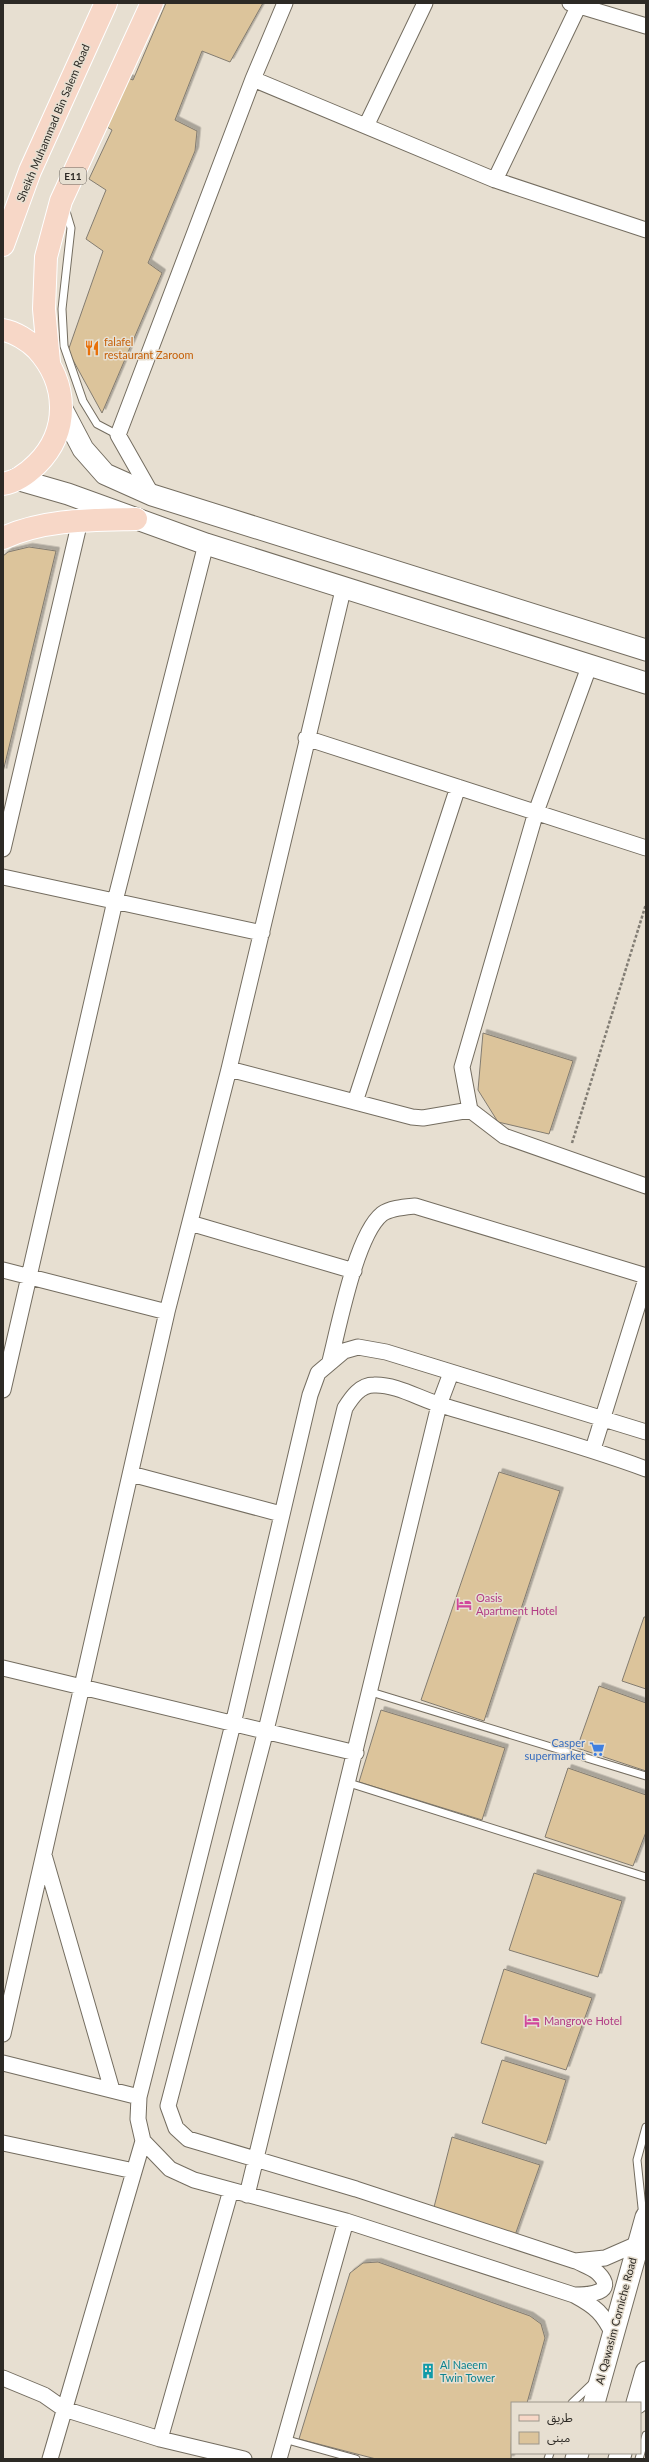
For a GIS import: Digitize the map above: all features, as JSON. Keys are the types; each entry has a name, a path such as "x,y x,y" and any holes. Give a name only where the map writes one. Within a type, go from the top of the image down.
{"main road":[{"name":"Sheikh Muhammad Bin Salem Road","path":"3,245 30,171 106,3"},
{"name":"E11","path":"49,362 44,309 46,257 61,201 152,3"},
{"path":"3,330 31,343 49,362 59,385 62,409 58,433 46,455 29,472 7,485"},
{"path":"3,538 42,525 80,521 136,519"}],"street":[{"path":"152,495 118,435 253,79 285,3"},
{"path":"366,126 425,3"},
{"path":"495,180 576,4 646,26"},
{"path":"253,79 495,180 646,230"},
{"path":"62,409 83,449 105,474 152,495 646,650"},
{"path":"7,485 68,494 206,544 344,586 589,666 646,683"},
{"path":"3,849 80,521"},
{"path":"3,1390 115,901 206,544"},
{"path":"3,2034 167,1312 229,1069 262,933 306,738 344,586"},
{"path":"589,666 536,812 462,1066 470,1110 504,1136 646,1186"},
{"path":"306,738 646,848"},
{"path":"355,1102 458,787"},
{"path":"3,877 262,933"},
{"path":"229,1069 423,1118 470,1110"},
{"path":"330,1361 354,1271 371,1226 384,1213 415,1206 646,1276"},
{"path":"190,1223 354,1271"},
{"path":"3,1270 167,1312"},
{"path":"593,1449 646,1279"},
{"path":"50,2459 143,2141 138,2119 139,2097 232,1724 310,1395 318,1373 330,1361 344,1351 358,1347 386,1352 646,1432"},
{"path":"247,2194 257,2159 349,1783 439,1405 451,1373"},
{"path":"574,2295 592,2296 599,2293 603,2289 603,2283 597,2272 575,2261 356,2189 188,2139 176,2128 168,2106 266,1730 345,1408 362,1388 373,1385 384,1385 439,1405 593,1449 646,1469"},
{"path":"131,1474 281,1514"},
{"path":"3,1668 232,1724 266,1730 356,1753"},
{"path":"44,1854 112,2090"},
{"path":"3,2063 139,2097"},
{"path":"143,2141 170,2169 194,2180 346,2221 574,2295 595,2306 605,2318 614,2336"},
{"path":"3,2144 134,2171"},
{"path":"160,2439 231,2190"},
{"name":"Al Qawasim Corniche Road","path":"594,2402 604,2372 637,2244 645,2220"},
{"path":"279,2459 346,2221"},
{"path":"575,2261 605,2258 637,2244"},
{"path":"637,2402 646,2372"},
{"path":"3,2378 44,2395 64,2410 160,2439 244,2459"}],"lane":[{"path":"61,201 69,216 71,228 62,310 64,346 83,401 97,424 118,435"},
{"path":"371,1692 646,1776"},
{"path":"349,1783 646,1877"},
{"path":"645,2220 637,2160 646,2127"},
{"path":"573,2402 604,2372"},
{"path":"641,2452 646,2435"},
{"path":"284,2439 356,2459"}],"path":[{"path":"567,1158 646,904"}],"building":[{"path":"166,3 263,3 230,62 202,51 175,120 197,131 195,151 148,263 162,273 102,413 68,351 103,251 86,239 106,190 89,179 112,130 102,124 123,76 133,80"},
{"path":"29,547 56,551 3,772 3,556 8,552"},
{"path":"483,1033 573,1061 549,1134 498,1122 478,1090"},
{"name":"Oasis Apartment Hotel","path":"499,1472 560,1491 484,1721 421,1700"},
{"path":"644,1617 646,1617 646,1689 622,1681"},
{"path":"599,1686 646,1703 646,1771 577,1748"},
{"path":"381,1710 505,1748 482,1820 359,1782"},
{"path":"568,1768 646,1795 646,1832 633,1866 545,1837"},
{"path":"534,1873 622,1901 598,1977 509,1950"},
{"name":"Mangrove Hotel","path":"504,1969 592,1998 566,2070 481,2043"},
{"path":"502,2060 566,2080 546,2144 482,2123"},
{"path":"452,2137 540,2165 514,2238 433,2211"},
{"name":"Al Naeem Twin Tower","path":"378,2262 530,2316 541,2324 545,2338 527,2402 511,2402 511,2459 376,2459 299,2439 350,2273 363,2263"}],"place":[{"name":"falafel restaurant Zaroom","path":"92,348"},
{"name":"Oasis Apartment Hotel","path":"464,1604"},
{"name":"Casper supermarket","path":"597,1749"},
{"name":"Mangrove Hotel","path":"532,2021"},
{"name":"Al Naeem Twin Tower","path":"428,2371"}]}
